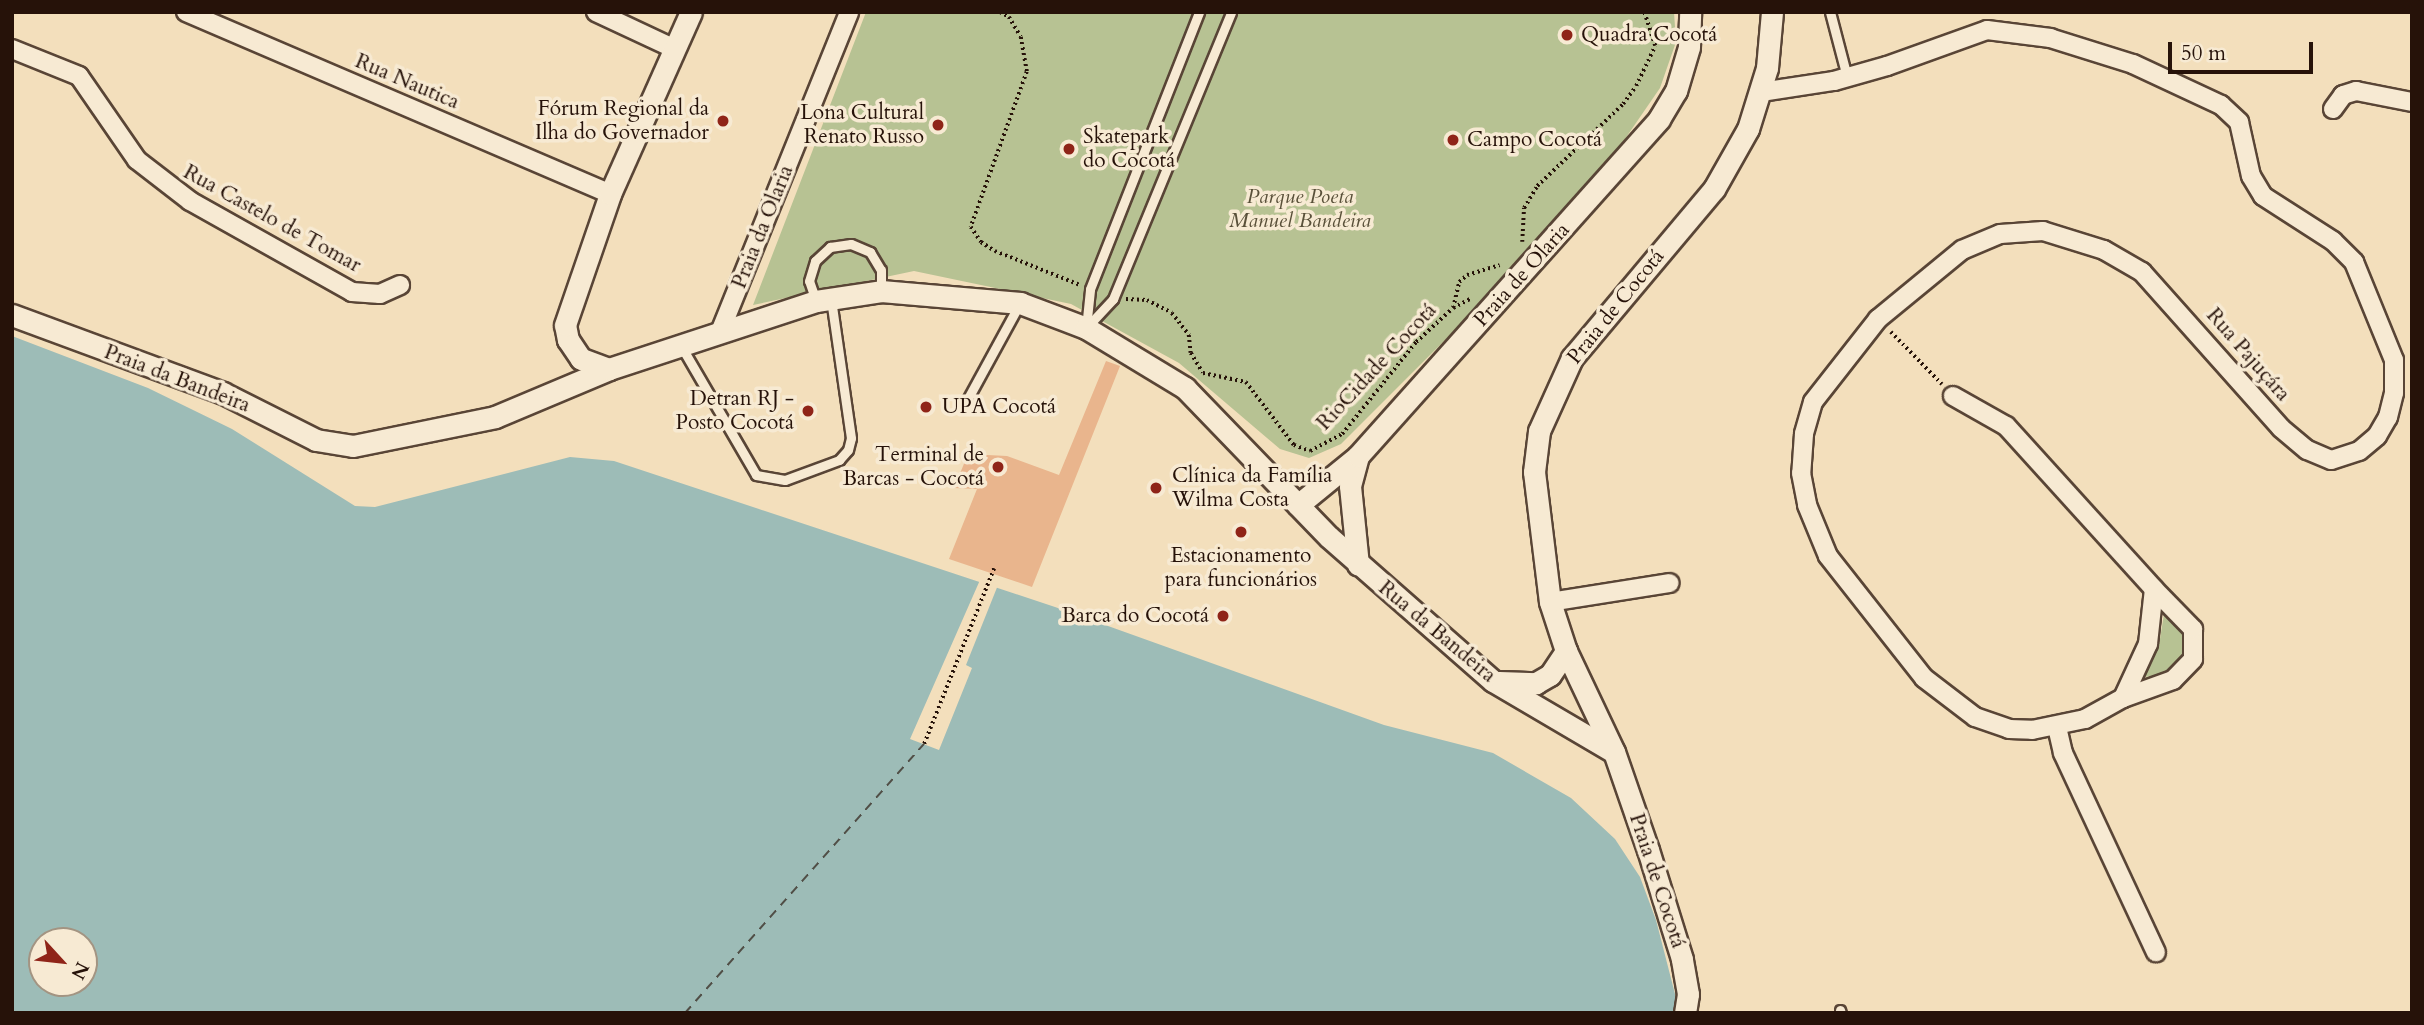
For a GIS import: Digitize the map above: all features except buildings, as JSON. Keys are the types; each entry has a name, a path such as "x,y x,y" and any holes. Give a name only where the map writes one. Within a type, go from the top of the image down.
{"street":[{"name":"Rua Nautica","path":"186,12 610,194"},
{"path":"596,12 675,50"},
{"path":"691,12 610,194 565,325 568,340 581,359 609,369 823,300 881,291 1020,303 1086,328 1185,388 1358,565"},
{"name":"Praia da Olaria","path":"720,332 849,12"},
{"name":"Praia de Olaria","path":"1298,505 1357,456 1659,120 1676,91 1689,47 1690,12"},
{"name":"Praia de Cocotá","path":"1685,1013 1688,994 1682,959 1614,752 1566,651 1550,602 1534,472 1539,431 1553,391 1572,358 1714,190 1748,129 1767,68 1772,12"},
{"name":"Rua Pajuçára","path":"1760,92 1846,77 1987,30 2017,31 2133,64 2221,105 2239,122 2251,176 2263,196 2333,241 2354,262 2393,360 2394,393 2377,436 2358,451 2330,460 2307,450 2281,428 2142,272 2104,250 2043,231 2000,234 1962,250 1878,319 1812,402 1804,434 1801,473 1807,505 1828,556 1863,606 1949,700 1975,717 2009,729 2057,727 2085,719 2123,698 2173,680 2193,659 2193,629 2006,426 1952,396"},
{"name":"Rua Castelo de Tomar","path":"12,49 79,76 138,160 190,201 352,292 380,294 400,285"},
{"path":"2333,109 2343,95 2356,90 2412,102"},
{"name":"Praia da Bandeira","path":"12,315 223,393 316,440 335,446 382,442 495,417 609,369"},
{"name":"Rua da Bandeira","path":"1357,456 1350,508 1358,565 1493,681 1614,752"},
{"path":"1550,602 1670,583"},
{"path":"2123,698 2148,644 2154,589"},
{"path":"1493,681 1536,682 1550,675 1566,651"},
{"path":"1581,733 1595,727 1597,716"},
{"path":"2057,727 2063,753 2156,952"}],"lane":[{"path":"1086,328 1090,289 1199,12"},
{"path":"1086,328 1113,299 1231,12"},
{"path":"1830,12 1846,77"},
{"path":"681,345 756,475 785,480 839,460 848,450 851,438 823,300 809,281 815,261 830,247 851,244 870,252 881,270 881,291"},
{"path":"966,402 1020,303"}],"path":[{"path":"1000,12 1009,17 1021,37 1027,72 971,227 981,242 995,251 1090,289"},
{"path":"1522,247 1524,208 1537,186 1623,104 1636,86 1655,46 1644,12"},
{"name":"RioCidade Cocotá","path":"1113,299 1146,300 1172,313 1189,335 1191,353 1203,373 1246,382 1294,445 1310,451 1342,434 1416,342 1453,308 1459,282 1466,275 1505,264"},
{"path":"1878,319 1952,396"},
{"path":"924,744 994,568"}],"green space":[{"name":"Parque Poeta Manuel Bandeira","path":"866,12 1674,12 1676,42 1660,88 1605,168 1521,264 1341,444 1309,458 1280,449 1179,363 1071,304 914,271 753,305"},
{"path":"2164,614 2184,635 2184,655 2166,674 2144,677 2159,645"}],"water":[{"path":"12,336 148,388 232,429 355,506 375,507 570,457 614,461 1055,607 1384,725 1493,753 1571,798 1615,839 1640,877 1656,920 1675,994 1675,1013 12,1013"}],"pier":[{"path":"980,580 998,585 966,665 972,668 939,750 910,739"}],"ferry route":[{"path":"685,1013 924,744"}],"place":[{"name":"Quadra Cocotá","path":"1567,35"},
{"name":"Fórum Regional da Ilha do Governador","path":"723,121"},
{"name":"Lona Cultural Renato Russo","path":"938,125"},
{"name":"Campo Cocotá","path":"1453,140"},
{"name":"Skatepark do Cocotá","path":"1069,149"},
{"name":"UPA Cocotá","path":"926,407"},
{"name":"Detran RJ - Posto Cocotá","path":"808,411"},
{"name":"Terminal de Barcas - Cocotá","path":"998,467"},
{"name":"Clínica da Família Wilma Costa","path":"1156,488"},
{"name":"Estacionamento para funcionários","path":"1241,532"},
{"name":"Barca do Cocotá","path":"1223,616"}]}
